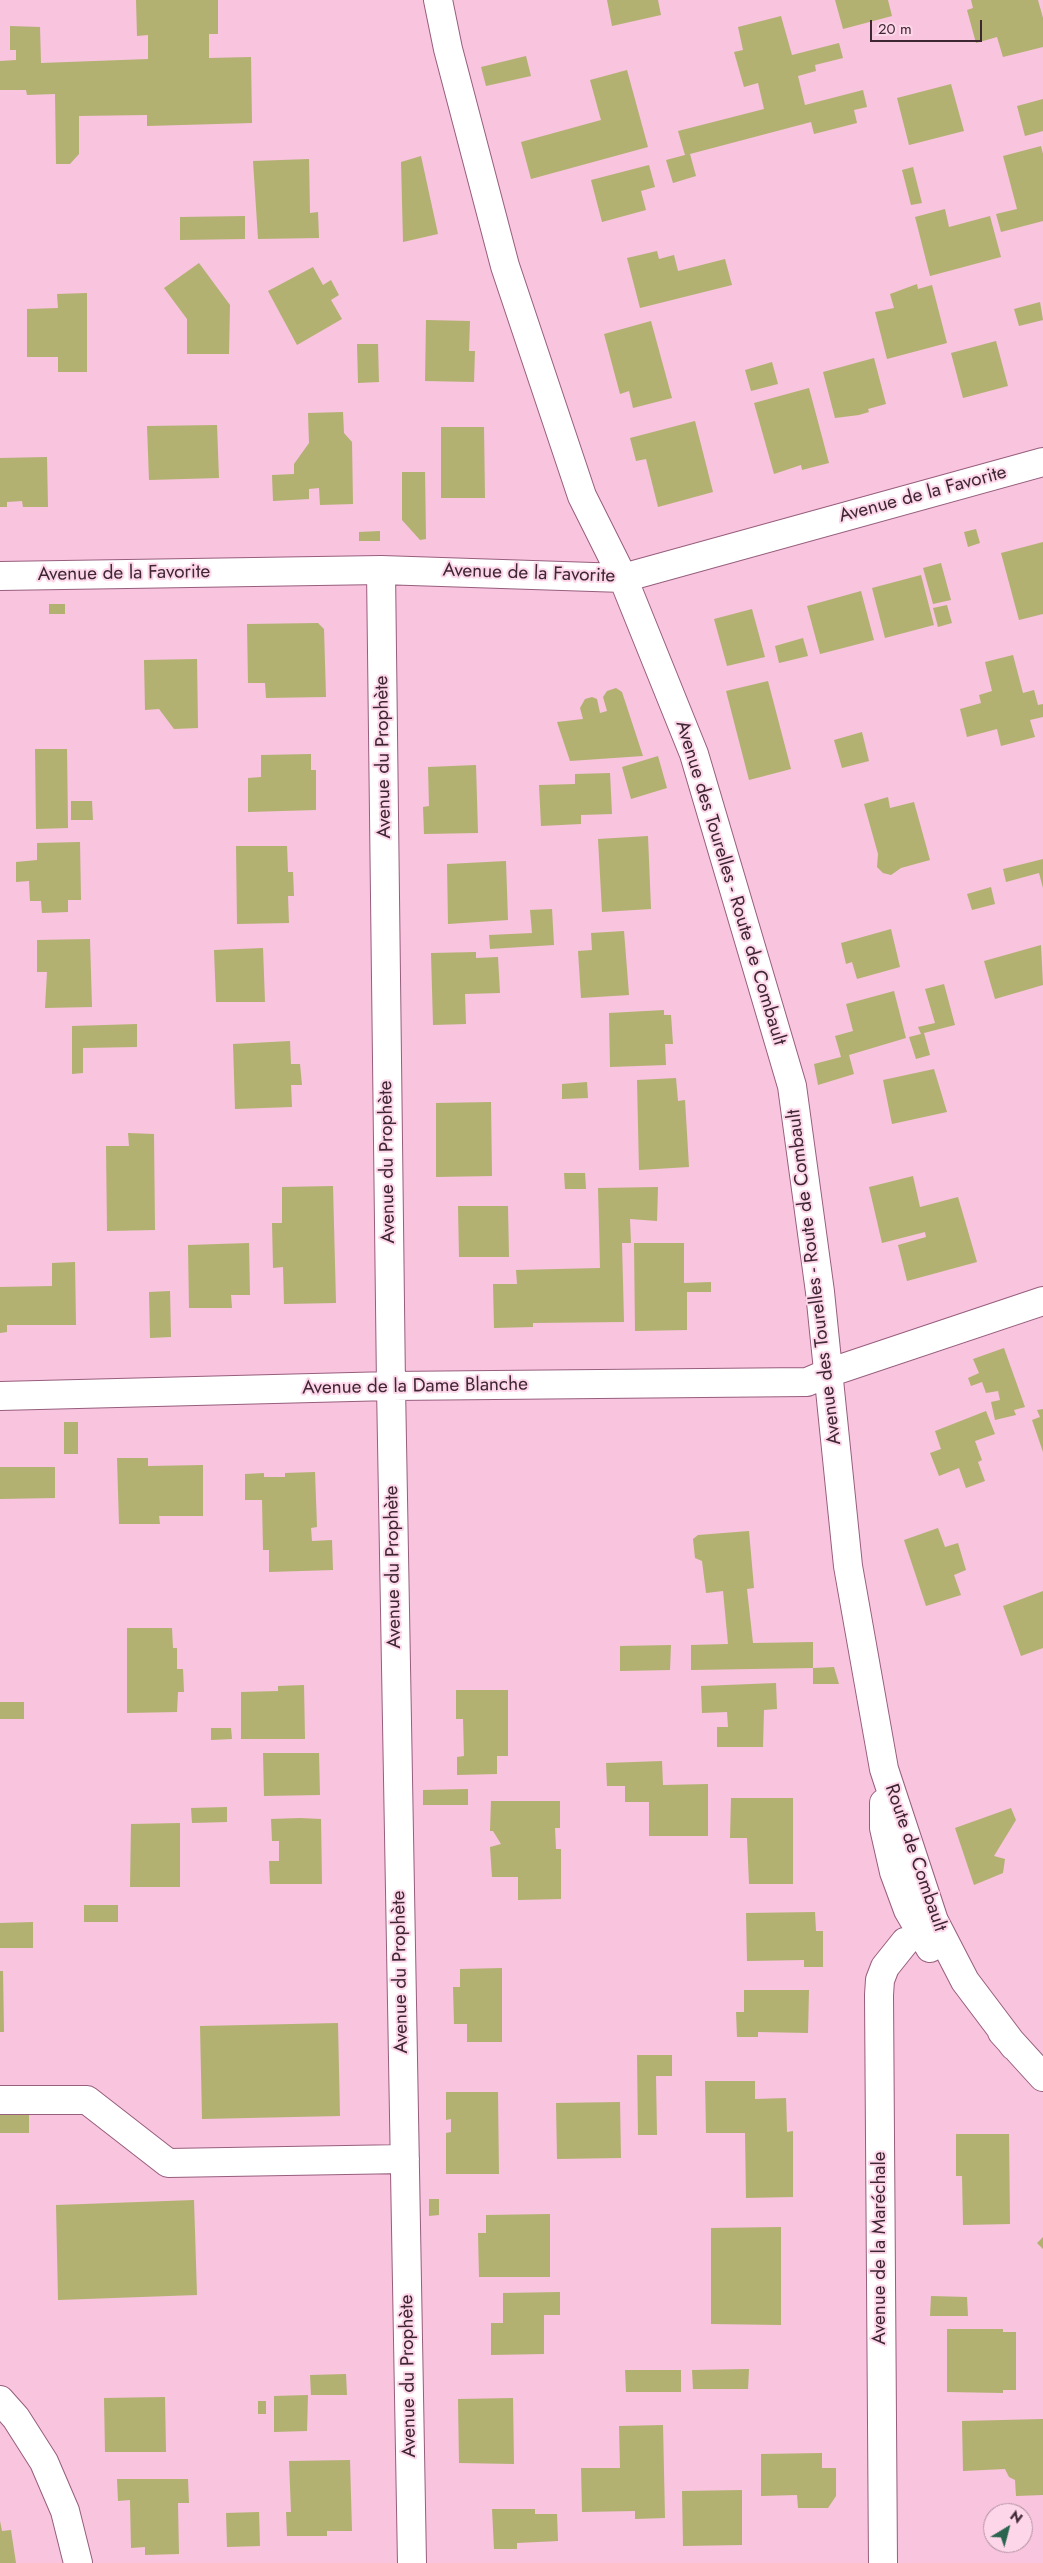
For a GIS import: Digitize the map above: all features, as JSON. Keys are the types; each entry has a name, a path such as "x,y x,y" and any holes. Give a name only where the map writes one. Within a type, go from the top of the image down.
{"street":[{"name":"Avenue des Tourelles - Route de Combault","path":"438,0 448,49 505,266 582,496 623,578 694,754 792,1086 820,1292 848,1566 884,1769 884,1828 894,1872 908,1910 938,1961 1043,2076"},
{"name":"Avenue de la Favorite","path":"0,576 381,570 623,578 1043,462"},
{"name":"Avenue du Prophète","path":"381,570 391,1386 412,2563"},
{"name":"Avenue de la Dame Blanche","path":"0,1396 391,1386 807,1382 828,1373 1043,1301"},
{"name":"Avenue de la Maréchale","path":"883,2563 879,1995 880,1980 884,1967 905,1942"},
{"path":"0,2100 87,2100 168,2163 405,2159"},
{"path":"0,2400 16,2418 44,2462 65,2511 78,2563"}],"building":[{"path":"136,0 218,0 218,34 209,34 209,58 251,57 252,123 147,126 147,115 79,116 79,154 70,164 56,164 55,94 27,95 26,90 0,90 0,61 16,60 16,50 10,50 10,26 40,27 41,63 148,59 148,35 137,36"},
{"path":"607,0 658,0 661,15 612,26"},
{"path":"835,0 888,0 892,16 843,29"},
{"path":"971,0 1038,0 1043,18 1043,47 1003,57 997,37 976,43 967,10 973,8"},
{"path":"781,16 792,55 839,43 843,58 815,65 816,71 798,76 805,105 863,90 867,107 854,110 857,123 814,134 811,122 690,154 696,176 673,183 666,160 685,155 678,131 764,109 758,83 744,87 734,52 743,50 738,27"},
{"path":"526,56 531,76 486,86 481,67"},
{"path":"627,70 648,147 531,179 521,142 601,120 590,80"},
{"path":"951,84 964,131 909,145 897,98"},
{"path":"1043,99 1043,131 1025,136 1017,106"},
{"path":"1041,146 1043,154 1043,221 1001,232 996,214 1017,209 1003,156"},
{"path":"421,156 438,234 403,242 401,162"},
{"path":"309,159 310,213 318,212 319,238 258,239 253,161"},
{"path":"649,165 655,187 641,191 646,210 602,222 591,180"},
{"path":"913,167 922,203 911,205 902,170"},
{"path":"945,209 949,227 990,216 1001,257 930,276 915,217"},
{"path":"245,216 245,239 180,240 180,217"},
{"path":"657,251 659,259 674,255 678,271 725,259 732,285 640,308 627,258"},
{"path":"199,263 230,305 229,354 187,354 187,319 164,288"},
{"path":"313,267 323,285 331,280 339,295 331,300 342,319 297,345 268,291"},
{"path":"917,284 918,289 932,285 947,343 887,359 875,312 894,308 890,294"},
{"path":"87,293 87,372 58,372 58,357 27,357 27,309 58,308 57,294"},
{"path":"1040,302 1043,320 1019,326 1014,309"},
{"path":"426,320 470,321 469,351 475,351 474,382 425,381"},
{"path":"651,321 672,398 633,408 629,391 620,394 604,334"},
{"path":"996,341 1008,386 963,398 951,353"},
{"path":"357,344 378,344 379,382 358,383"},
{"path":"874,358 886,404 868,409 869,412 859,415 835,418 823,372"},
{"path":"772,362 778,384 751,391 745,370"},
{"path":"809,388 829,463 802,470 801,465 774,474 754,403"},
{"path":"343,412 344,433 352,442 353,504 320,505 319,488 309,489 309,499 273,501 272,475 294,474 294,464 309,443 308,413"},
{"path":"695,421 713,492 658,507 646,459 636,461 630,438"},
{"path":"217,425 219,478 149,480 147,426"},
{"path":"441,427 484,427 485,498 441,498"},
{"path":"47,457 48,507 23,507 22,501 7,502 7,507 0,507 0,458"},
{"path":"402,472 425,472 426,539 420,540 402,520"},
{"path":"976,529 980,543 968,547 964,532"},
{"path":"380,531 380,541 359,541 359,532"},
{"path":"1043,542 1043,614 1019,620 1001,553"},
{"path":"941,563 951,600 933,604 923,568"},
{"path":"921,575 934,625 885,638 872,588"},
{"path":"861,591 874,640 820,654 807,606"},
{"path":"49,604 65,604 65,614 49,614"},
{"path":"947,605 952,623 938,627 933,608"},
{"path":"752,609 765,657 727,666 714,619"},
{"path":"318,623 324,629 326,697 266,698 265,683 248,683 247,624"},
{"path":"803,638 808,656 779,663 775,646"},
{"path":"1013,655 1023,693 1034,690 1038,705 1043,704 1043,717 1030,720 1035,737 1001,746 997,729 967,737 960,709 981,703 979,695 992,691 985,662"},
{"path":"197,659 198,728 174,729 159,709 145,710 144,660"},
{"path":"768,681 791,769 749,780 726,691"},
{"path":"616,688 622,692 643,756 570,761 557,722 583,719 580,708 585,699 592,697 597,699 600,713 607,711 603,697 607,691"},
{"path":"862,732 869,761 842,768 834,740"},
{"path":"35,749 67,749 68,828 36,829"},
{"path":"311,754 311,770 316,770 316,810 248,812 248,778 261,777 261,755"},
{"path":"658,756 667,788 631,799 622,767"},
{"path":"476,765 478,833 424,834 423,807 429,806 428,767"},
{"path":"610,773 612,814 581,815 581,824 541,826 539,785 575,784 575,774"},
{"path":"888,797 890,808 914,802 930,860 901,868 891,875 883,873 877,867 878,854 864,804"},
{"path":"71,801 92,801 93,820 71,820"},
{"path":"648,836 651,909 602,912 598,839"},
{"path":"80,842 81,900 68,900 68,912 42,913 41,901 30,901 29,881 16,882 16,862 37,860 37,843"},
{"path":"236,846 287,846 288,872 293,872 294,896 288,896 289,923 237,924"},
{"path":"1043,859 1043,888 1039,873 1006,882 1003,869"},
{"path":"506,861 508,920 448,924 447,864"},
{"path":"991,887 995,904 972,910 967,894"},
{"path":"552,909 554,945 490,949 489,935 532,933 530,910"},
{"path":"891,929 900,967 857,979 852,962 846,964 841,943"},
{"path":"624,931 629,995 581,998 578,951 592,950 591,933"},
{"path":"90,939 92,1007 45,1008 47,972 37,972 37,940"},
{"path":"1041,945 1043,985 995,999 984,961"},
{"path":"263,948 265,1002 216,1002 214,950"},
{"path":"476,952 476,958 498,957 500,993 465,994 466,1024 433,1025 431,953"},
{"path":"944,984 955,1025 924,1033 930,1055 916,1059 909,1037 921,1034 918,1027 935,1023 925,989"},
{"path":"894,991 906,1038 849,1055 854,1074 818,1085 814,1064 841,1057 835,1036 853,1031 846,1004"},
{"path":"664,1010 664,1015 671,1015 673,1044 665,1044 666,1065 610,1067 609,1013"},
{"path":"137,1024 137,1047 83,1048 83,1073 72,1074 72,1026"},
{"path":"290,1041 291,1064 300,1064 302,1085 291,1085 292,1107 235,1109 233,1044"},
{"path":"934,1069 947,1112 892,1124 883,1080"},
{"path":"676,1078 678,1101 685,1100 689,1167 639,1170 637,1080"},
{"path":"587,1082 588,1098 562,1099 562,1084"},
{"path":"491,1102 492,1176 436,1177 436,1103"},
{"path":"128,1133 154,1134 155,1230 107,1231 106,1146 129,1146"},
{"path":"564,1173 585,1173 586,1189 565,1189"},
{"path":"913,1176 920,1207 958,1197 977,1262 907,1281 898,1245 926,1237 925,1232 882,1243 869,1187"},
{"path":"333,1186 336,1303 284,1304 283,1267 273,1268 272,1223 282,1223 282,1187"},
{"path":"658,1187 657,1221 630,1219 631,1243 622,1243 624,1322 533,1323 533,1327 494,1328 493,1284 517,1284 516,1270 600,1268 598,1188"},
{"path":"458,1206 508,1206 509,1257 459,1257"},
{"path":"249,1243 250,1295 231,1295 232,1308 189,1308 188,1245"},
{"path":"634,1243 684,1243 684,1283 711,1282 711,1292 687,1292 687,1330 635,1331"},
{"path":"75,1262 76,1325 7,1325 7,1332 0,1333 0,1287 52,1286 52,1263"},
{"path":"170,1291 171,1337 150,1338 149,1292"},
{"path":"1004,1348 1025,1407 1014,1410 1016,1415 995,1420 991,1402 1000,1400 998,1391 986,1393 982,1382 971,1386 968,1378 979,1373 973,1359"},
{"path":"1043,1409 1043,1452 1032,1420 1040,1417 1037,1410"},
{"path":"986,1411 995,1434 975,1441 982,1460 978,1462 985,1481 966,1488 959,1468 939,1476 930,1453 941,1449 935,1431"},
{"path":"64,1422 78,1422 78,1454 64,1454"},
{"path":"117,1458 148,1458 148,1466 203,1465 203,1516 159,1516 160,1524 119,1524"},
{"path":"0,1467 55,1467 55,1498 0,1499"},
{"path":"315,1472 317,1527 311,1528 312,1541 332,1540 333,1570 269,1572 269,1550 263,1550 262,1500 245,1500 245,1474 264,1473 264,1477 285,1477 285,1473"},
{"path":"938,1528 945,1547 958,1543 966,1570 954,1575 961,1595 926,1606 904,1540"},
{"path":"749,1531 754,1588 747,1589 753,1643 813,1642 813,1668 691,1670 691,1645 728,1644 723,1591 706,1593 702,1561 695,1558 693,1539 698,1535"},
{"path":"1043,1591 1043,1648 1021,1656 1003,1606"},
{"path":"127,1628 172,1628 173,1648 177,1648 177,1669 183,1669 184,1692 178,1692 177,1712 127,1713"},
{"path":"671,1645 670,1670 620,1671 620,1646"},
{"path":"834,1667 839,1684 813,1684 813,1668"},
{"path":"776,1683 777,1709 764,1710 763,1747 717,1747 717,1727 728,1727 727,1712 702,1713 701,1686"},
{"path":"304,1685 305,1739 241,1739 241,1692 278,1691 278,1686"},
{"path":"456,1690 508,1690 508,1756 497,1756 497,1774 457,1775 457,1757 464,1756 463,1719 456,1719"},
{"path":"0,1702 24,1702 24,1719 0,1719"},
{"path":"211,1728 231,1728 232,1739 211,1740"},
{"path":"263,1753 319,1753 320,1795 264,1796"},
{"path":"662,1761 663,1785 708,1784 708,1836 649,1836 649,1802 625,1802 625,1786 607,1786 606,1763"},
{"path":"468,1789 468,1805 423,1805 423,1790"},
{"path":"731,1798 793,1798 793,1884 749,1884 747,1838 730,1838"},
{"path":"491,1801 560,1801 560,1828 555,1828 556,1849 561,1849 561,1899 518,1900 518,1877 492,1877 490,1847 501,1844 493,1831 490,1831"},
{"path":"227,1807 227,1822 192,1823 191,1808"},
{"path":"1011,1808 1016,1820 994,1856 1005,1859 1003,1873 974,1885 955,1828"},
{"path":"271,1819 321,1819 322,1884 270,1884 269,1861 279,1861 279,1841 272,1841"},
{"path":"180,1823 180,1887 130,1887 131,1824"},
{"path":"84,1905 118,1905 118,1922 84,1922"},
{"path":"815,1912 816,1931 823,1931 823,1967 804,1967 804,1960 747,1961 746,1913"},
{"path":"33,1922 33,1948 0,1948 0,1923"},
{"path":"502,1968 502,2042 467,2042 467,2024 454,2024 453,1987 460,1987 460,1969"},
{"path":"0,1971 3,1971 4,2032 0,2032"},
{"path":"744,1990 809,1990 808,2033 758,2032 758,2037 737,2037 736,2012 744,2012"},
{"path":"338,2023 340,2116 202,2119 200,2026"},
{"path":"637,2055 672,2055 672,2076 656,2076 657,2135 638,2135"},
{"path":"705,2081 755,2081 755,2099 786,2098 787,2132 793,2131 793,2197 746,2198 745,2133 706,2133"},
{"path":"446,2092 498,2092 499,2174 446,2174 446,2133 451,2132 451,2119 446,2120"},
{"path":"620,2102 621,2158 557,2159 556,2103"},
{"path":"0,2110 29,2110 29,2133 0,2133"},
{"path":"956,2134 1009,2134 1010,2224 963,2225 962,2176 956,2176"},
{"path":"429,2199 439,2199 439,2215 429,2216"},
{"path":"194,2200 197,2295 58,2300 56,2205"},
{"path":"550,2214 550,2277 479,2277 478,2233 486,2233 486,2215"},
{"path":"781,2227 781,2325 711,2324 711,2228"},
{"path":"1043,2237 1043,2249 1037,2243"},
{"path":"560,2292 560,2315 544,2315 544,2354 491,2355 491,2323 503,2323 503,2293"},
{"path":"931,2296 967,2297 968,2316 930,2316"},
{"path":"947,2329 1003,2329 1003,2332 1016,2332 1016,2390 1003,2390 1003,2393 947,2392"},
{"path":"749,2369 748,2389 693,2389 692,2370"},
{"path":"625,2370 681,2370 681,2392 626,2392"},
{"path":"346,2374 347,2395 311,2395 310,2375"},
{"path":"308,2395 307,2431 274,2432 274,2396"},
{"path":"165,2397 166,2452 105,2452 104,2398"},
{"path":"513,2398 514,2464 459,2463 458,2399"},
{"path":"258,2401 266,2401 266,2414 258,2414"},
{"path":"1043,2419 1043,2495 1016,2496 1015,2480 1009,2477 1005,2469 963,2471 962,2421"},
{"path":"663,2425 665,2518 635,2519 635,2511 582,2512 581,2468 620,2468 619,2426"},
{"path":"822,2453 822,2468 836,2468 836,2496 828,2508 798,2508 797,2495 761,2496 761,2454"},
{"path":"350,2460 352,2531 327,2531 327,2536 287,2536 286,2512 291,2512 289,2461"},
{"path":"117,2479 188,2479 189,2503 178,2503 179,2554 145,2555 145,2547 131,2548 130,2500 118,2501"},
{"path":"742,2490 742,2545 683,2546 682,2491"},
{"path":"492,2509 535,2509 535,2514 557,2514 558,2541 517,2543 517,2549 494,2549"},
{"path":"259,2512 260,2546 227,2547 226,2513"},
{"path":"0,2521 2,2531 11,2530 16,2563 0,2563"}]}
